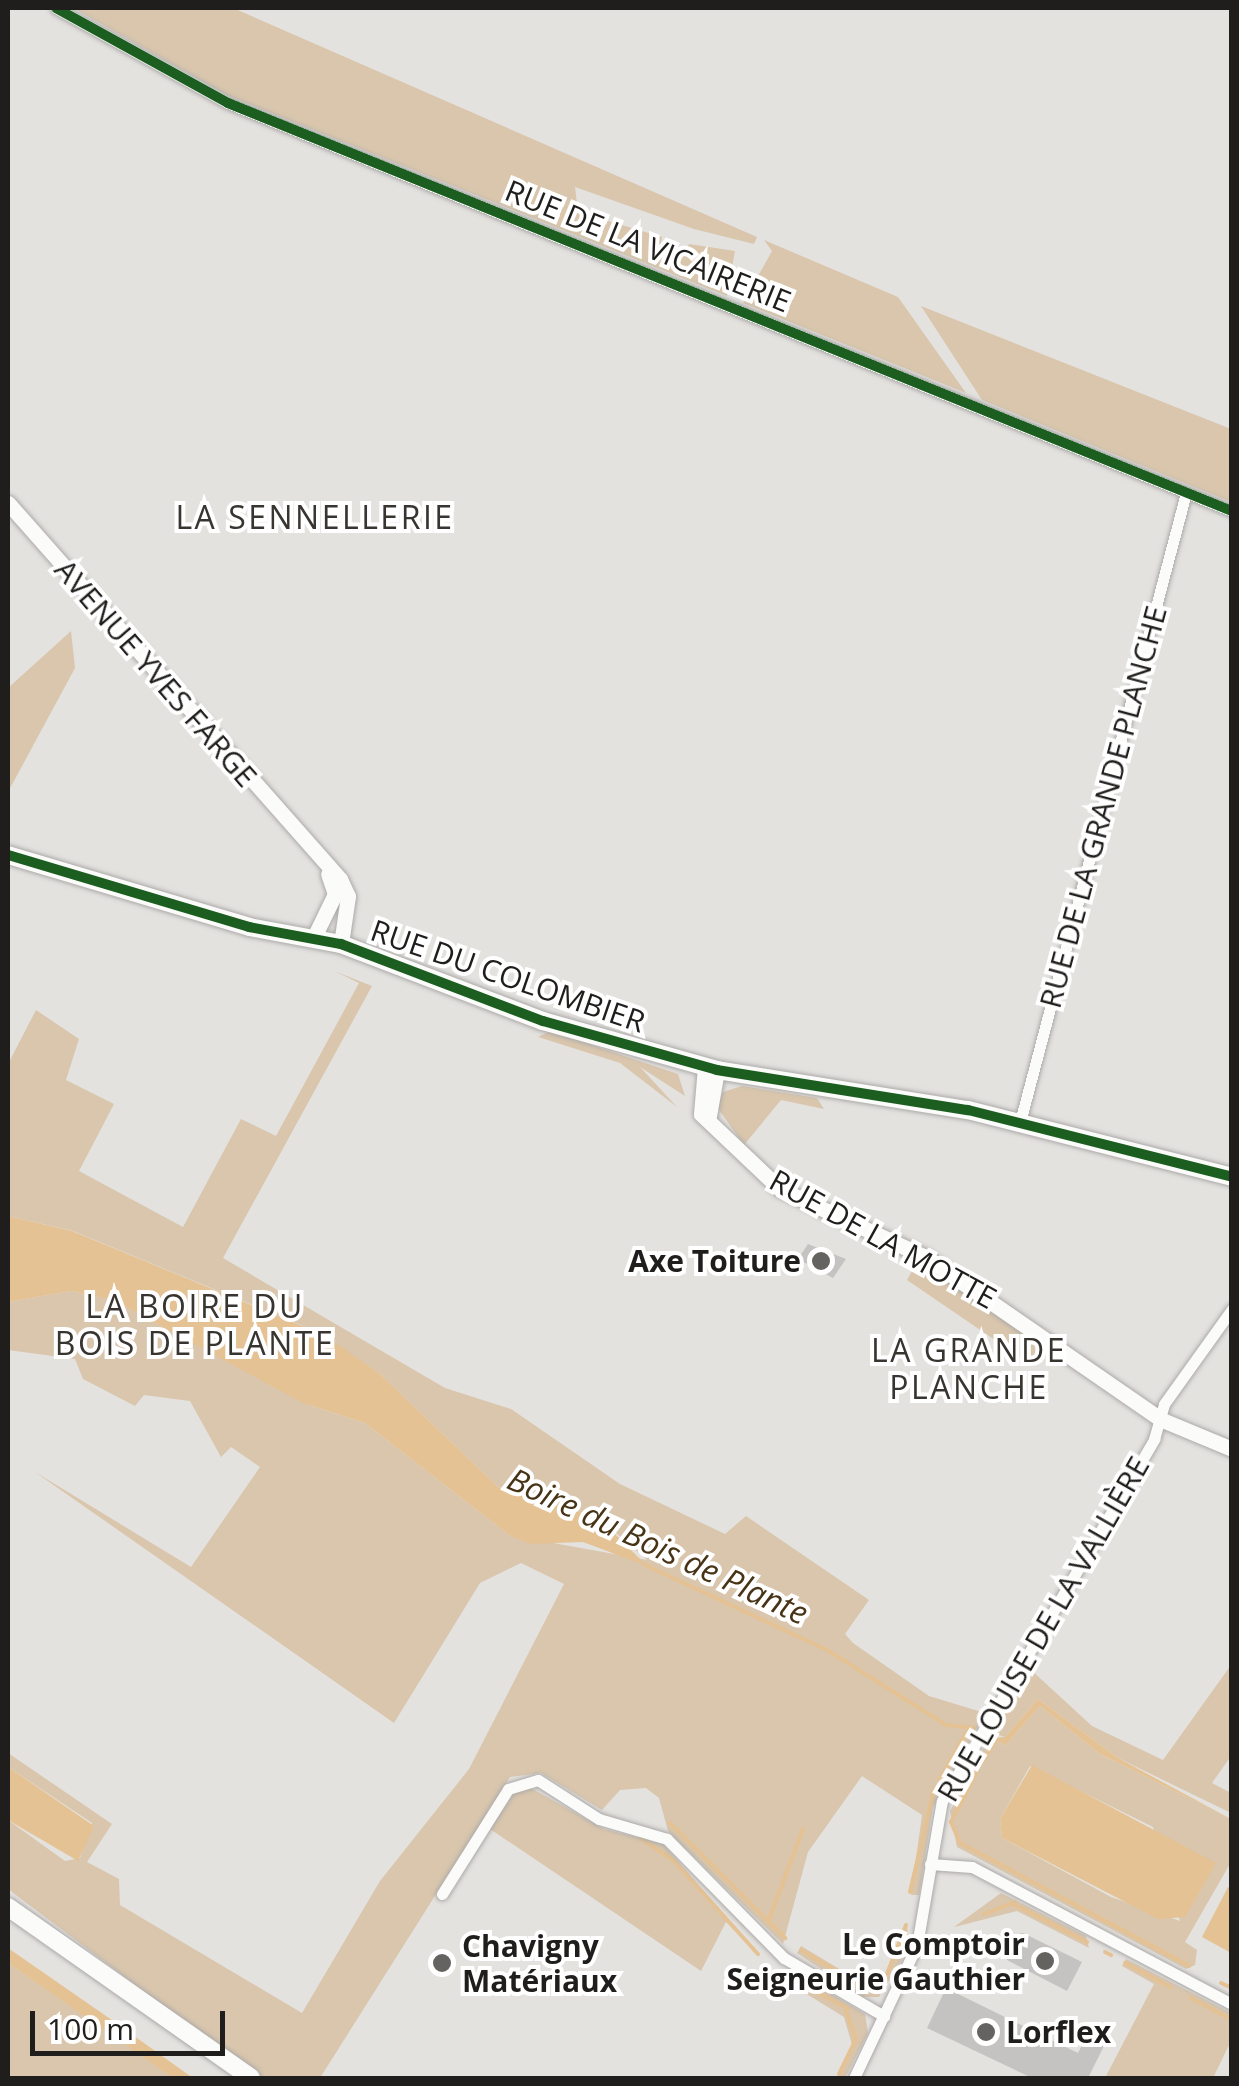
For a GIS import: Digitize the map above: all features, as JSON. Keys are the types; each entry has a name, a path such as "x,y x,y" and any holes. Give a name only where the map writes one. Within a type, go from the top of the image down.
{"main road":[{"name":"RUE DU COLOMBIER","path":"8,855 340,944 543,1020 711,1068 1020,1122 1232,1177"},
{"path":"8,1907 251,2078"}],"street":[{"name":"RUE DE LA VICAIRERIE","path":"56,8 228,103 1232,511"},
{"name":"RUE DE LA GRANDE PLANCHE","path":"1020,1122 1186,493"},
{"name":"AVENUE YVES FARGE","path":"8,504 346,887 340,944"},
{"name":"AVENUE YVES FARGE","path":"306,842 335,885 314,937"},
{"name":"RUE DE LA MOTTE","path":"711,1068 698,1106 712,1125 792,1196 974,1286 1160,1419 1232,1450"},
{"name":"RUE LOUISE DE LA VALLIÈRE","path":"854,2078 917,1944 942,1802 1160,1419 1232,1309"},
{"path":"442,1894 508,1789 538,1780 600,1819 678,1846 784,1958 884,2016"},
{"path":"930,1864 972,1868 1232,2004"}],"shaded area":[{"path":"73,8 233,8 757,237 754,244 694,229 575,187 578,212 662,237 659,257 678,266 689,244 735,251 727,296 229,96"},
{"path":"764,240 898,297 966,393 743,303 772,251"},
{"path":"921,306 1231,429 1231,502 982,400"},
{"path":"71,631 75,668 8,792 8,688"},
{"path":"334,971 372,986 223,1258 445,1388 511,1409 620,1484 725,1534 746,1516 869,1600 845,1634 853,1643 929,1696 985,1713 933,1807 919,1895 911,1895 922,1815 862,1776 808,1852 783,1944 668,1831 659,1798 646,1788 620,1790 602,1810 541,1773 510,1777 320,2078 259,2078 8,1889 8,1820 65,1861 80,1858 92,1823 8,1767 8,1753 112,1824 87,1862 119,1879 120,1905 302,2013 380,1881 469,1769 564,1584 521,1563 480,1583 394,1723 35,1472 191,1567 260,1467 231,1447 221,1457 190,1401 144,1395 135,1406 83,1379 75,1359 8,1350 8,1302 71,1291 113,1300 312,1406 365,1423 509,1535 647,1560 599,1518 498,1487 380,1374 308,1328 73,1231 8,1216 8,1064 36,1010 79,1039 66,1080 114,1104 79,1171 183,1227 241,1119 276,1136 359,983"},
{"path":"550,1031 678,1074 685,1096 640,1067 677,1107 620,1063 538,1037"},
{"path":"742,1086 817,1098 824,1109 781,1100 744,1145 717,1107 723,1092"},
{"name":"Boire du Bois de Plante","path":"8,1216 72,1231 324,1335 380,1374 498,1487 599,1518 647,1566 583,1542 530,1544 509,1535 365,1423 303,1403 113,1300 71,1291 8,1302"},
{"path":"917,1262 1044,1344 1030,1364 907,1280"},
{"path":"1231,1665 1231,1756 1212,1783 1231,1793 1231,1813 1118,1758 1038,1699 1005,1737 992,1733 1030,1669 1092,1726 1163,1760"},
{"path":"1038,1699 1118,1758 1231,1819 1100,1754 1040,1706 1006,1745 989,1738 1005,1737"},
{"path":"1040,1706 1100,1754 1231,1819 1231,1862 1185,1942 1197,1950 1195,1965 1186,1969 957,1847 950,1811 989,1738 1006,1745","holes":["1030,1766 1153,1827 1180,1921 1111,1897 1002,1838 1000,1819"]},
{"path":"1032,1765 1216,1863 1185,1917 1158,1919 1002,1838 1000,1819"},
{"path":"8,1767 94,1826 78,1861 8,1820"},
{"path":"529,1787 604,1829 663,1844 760,1955 726,1922 701,1971 490,1829 515,1792"},
{"path":"1228,1887 1232,1889 1231,1953 1202,1937"},
{"path":"1001,1893 1086,1936 1089,1948 1017,1911 954,1927"},
{"path":"907,1924 909,1948 879,1997 863,1997 797,1953 801,1946 863,1983 886,1976"},
{"path":"8,1948 193,2078 173,2078 8,1963"},
{"path":"1126,1959 1231,2013 1231,2041 1213,2078 1105,2078 1154,1984 1122,1966"},
{"path":"8,1963 137,2052 173,2078 8,2078"},
{"path":"789,1969 865,2014 868,2033 845,2078 837,2075 852,2045 844,2017 779,1977"}],"building":[{"name":"Axe Toiture","path":"808,1244 846,1259 833,1278 798,1259"},
{"name":"Le Comptoir Seigneurie Gauthier","path":"1023,1933 1082,1962 1067,1991 1007,1960 1008,1936"},
{"name":"Lorflex","path":"946,1988 1078,2053 1086,2037 1104,2046 1088,2078 1032,2078 927,2028"}],"waterway":[{"path":"645,1565 827,1650 946,1725 974,1728"},
{"path":"939,1781 969,1728"},
{"path":"982,1763 995,1741"},
{"path":"976,1773 951,1822 960,1843 1189,1966"},
{"path":"910,1892 934,1789"},
{"path":"670,1823 785,1938"},
{"path":"768,1922 803,1829"},
{"path":"640,1838 673,1860 758,1954"},
{"path":"984,1914 1015,1902"},
{"path":"1015,1905 1087,1942"},
{"path":"801,1950 863,1987 885,1979 906,1925"},
{"path":"1105,1952 1111,1955"},
{"path":"1125,1963 1170,1987"},
{"path":"783,1974 848,2009"},
{"path":"1221,1983 1232,1988"},
{"path":"1191,1998 1232,2020"},
{"path":"839,2074 856,2039 846,2012"}],"cycle path":[{"path":"56,8 228,103 1232,511"},
{"path":"8,855 249,927 341,944 543,1021 717,1070 968,1110 1232,1177"}],"place":[{"name":"Axe Toiture","path":"821,1261"},
{"name":"Le Comptoir Seigneurie Gauthier","path":"1045,1961"},
{"name":"Chavigny Matériaux","path":"442,1963"},
{"name":"Lorflex","path":"986,2032"}],"district":[{"name":"LA SENNELLERIE","path":"315,517"},
{"name":"LA BOIRE DU BOIS DE PLANTE","path":"195,1326"},
{"name":"LA GRANDE PLANCHE","path":"969,1370"}]}
